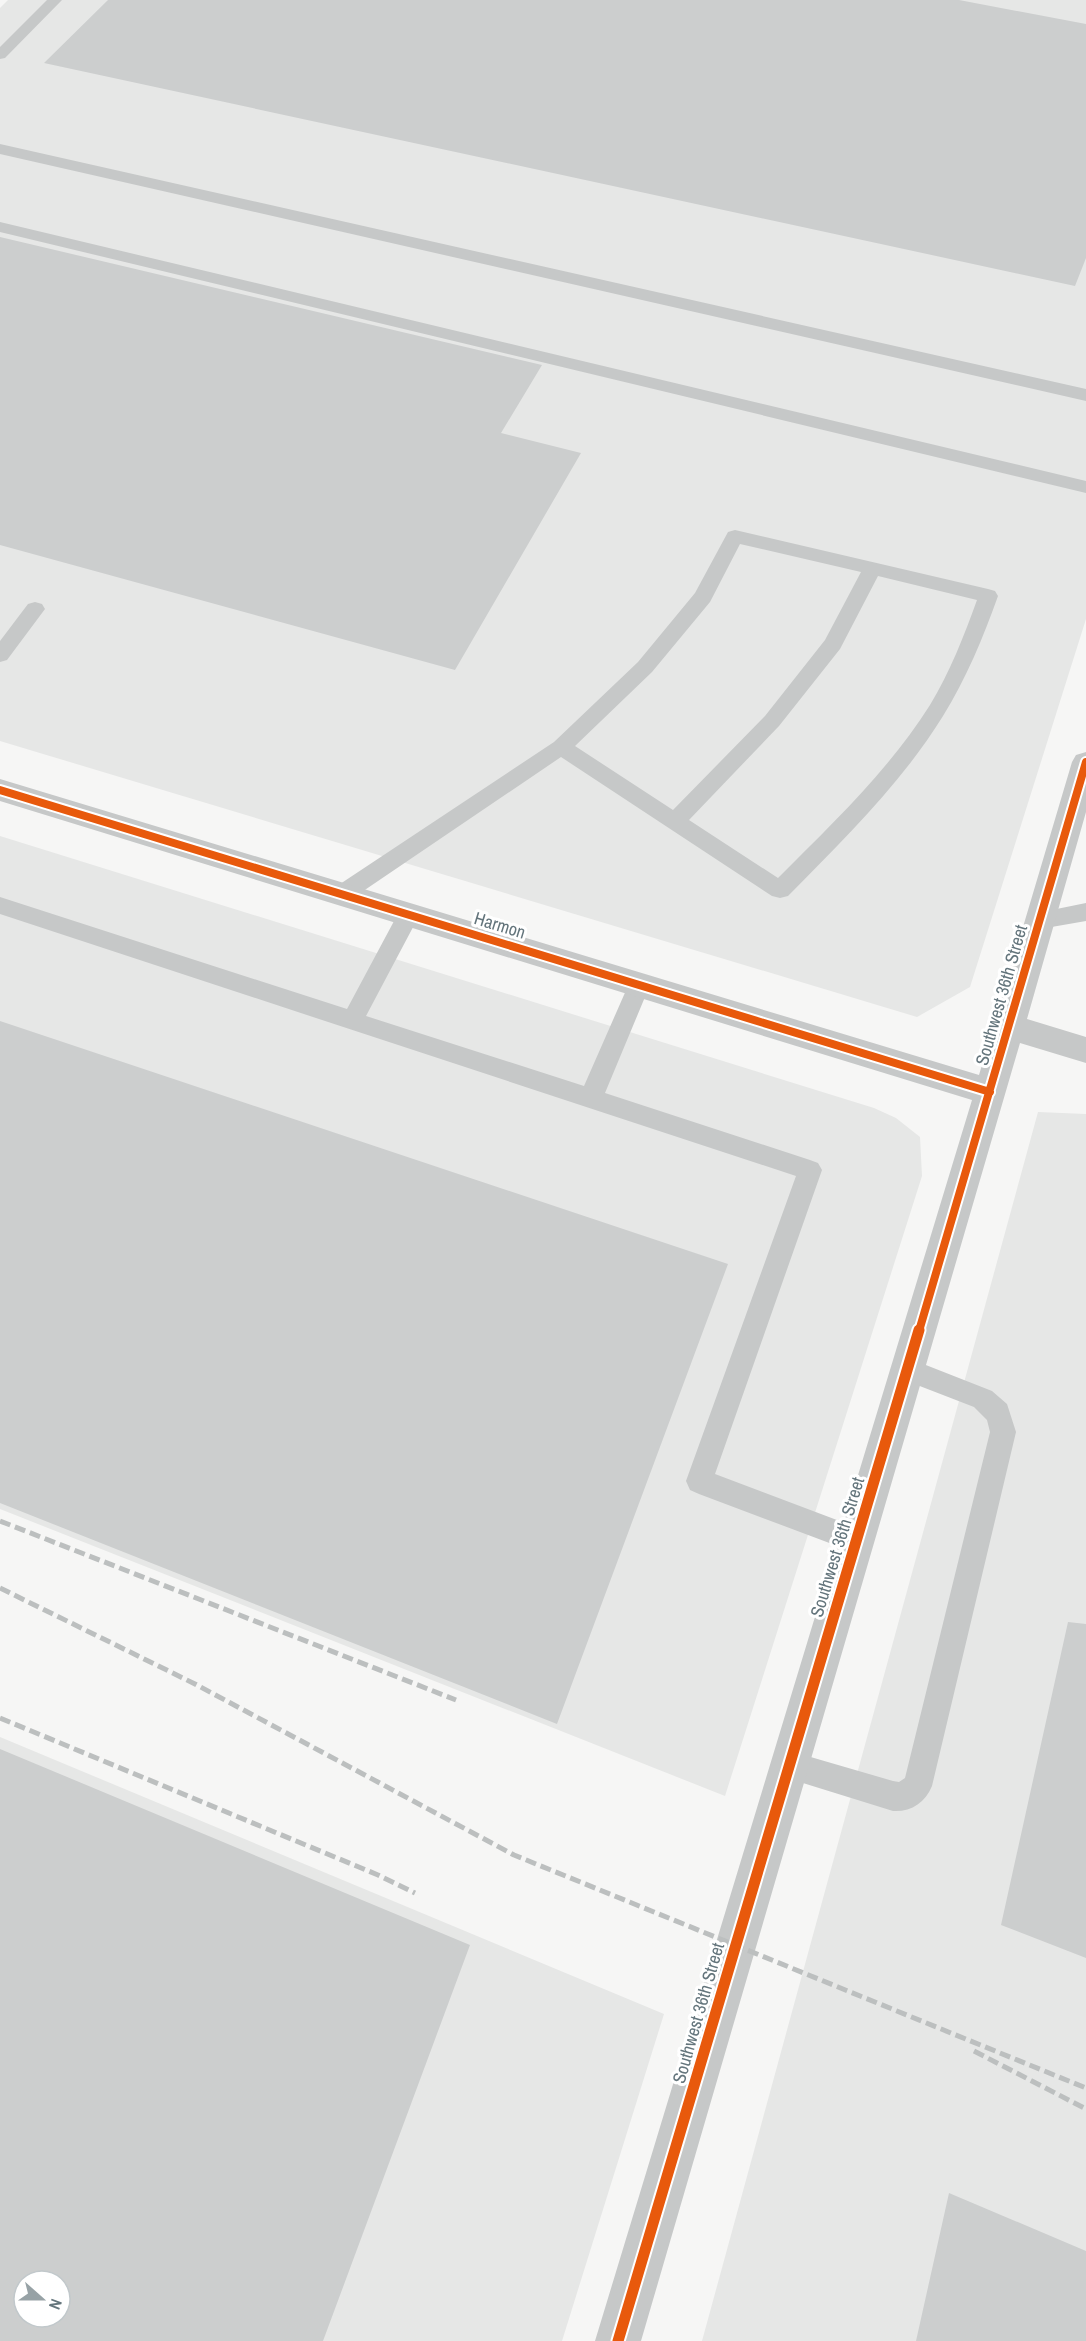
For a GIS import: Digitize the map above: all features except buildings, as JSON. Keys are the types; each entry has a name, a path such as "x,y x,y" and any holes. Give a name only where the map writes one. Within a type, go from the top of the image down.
{"street":[{"name":"Southwest 36th Street","path":"618,2341 908,1370 1086,762"},
{"name":"Harmon","path":"0,791 990,1092"},
{"path":"1009,1027 1086,1050"}],"lane":[{"path":"0,55 55,0"},
{"path":"0,149 1086,395"},
{"path":"0,227 1086,487"},
{"path":"342,894 561,747 645,668 703,597 735,536 988,596 965,659 928,724 875,793 780,890 561,747"},
{"path":"675,821 772,721 832,644 872,568"},
{"path":"0,656 35,609"},
{"path":"0,905 810,1170 699,1481 856,1540"},
{"path":"1040,920 1086,912"},
{"path":"352,1020 409,914"},
{"path":"591,1098 639,985"},
{"path":"789,1765 893,1796 904,1797 916,1786 1004,1432 998,1413 983,1399 908,1370"}],"shaded area":[{"path":"8,0 1086,0 1086,619 970,987 917,1017 0,741 0,8"},
{"path":"0,836 874,1108 896,1118 920,1137 922,1176 725,1796 0,1509"},
{"path":"1038,1112 1086,1114 1086,2341 702,2341"},
{"path":"0,1737 664,2014 562,2341 0,2341"}],"railway":[{"path":"0,1521 456,1700"},
{"path":"0,1588 195,1684 514,1855 1086,2088"},
{"path":"0,1718 378,1875 415,1893"},
{"path":"974,2051 1086,2109"}],"cycle path":[{"path":"618,2341 1086,762"},
{"path":"0,790 990,1092"}]}
